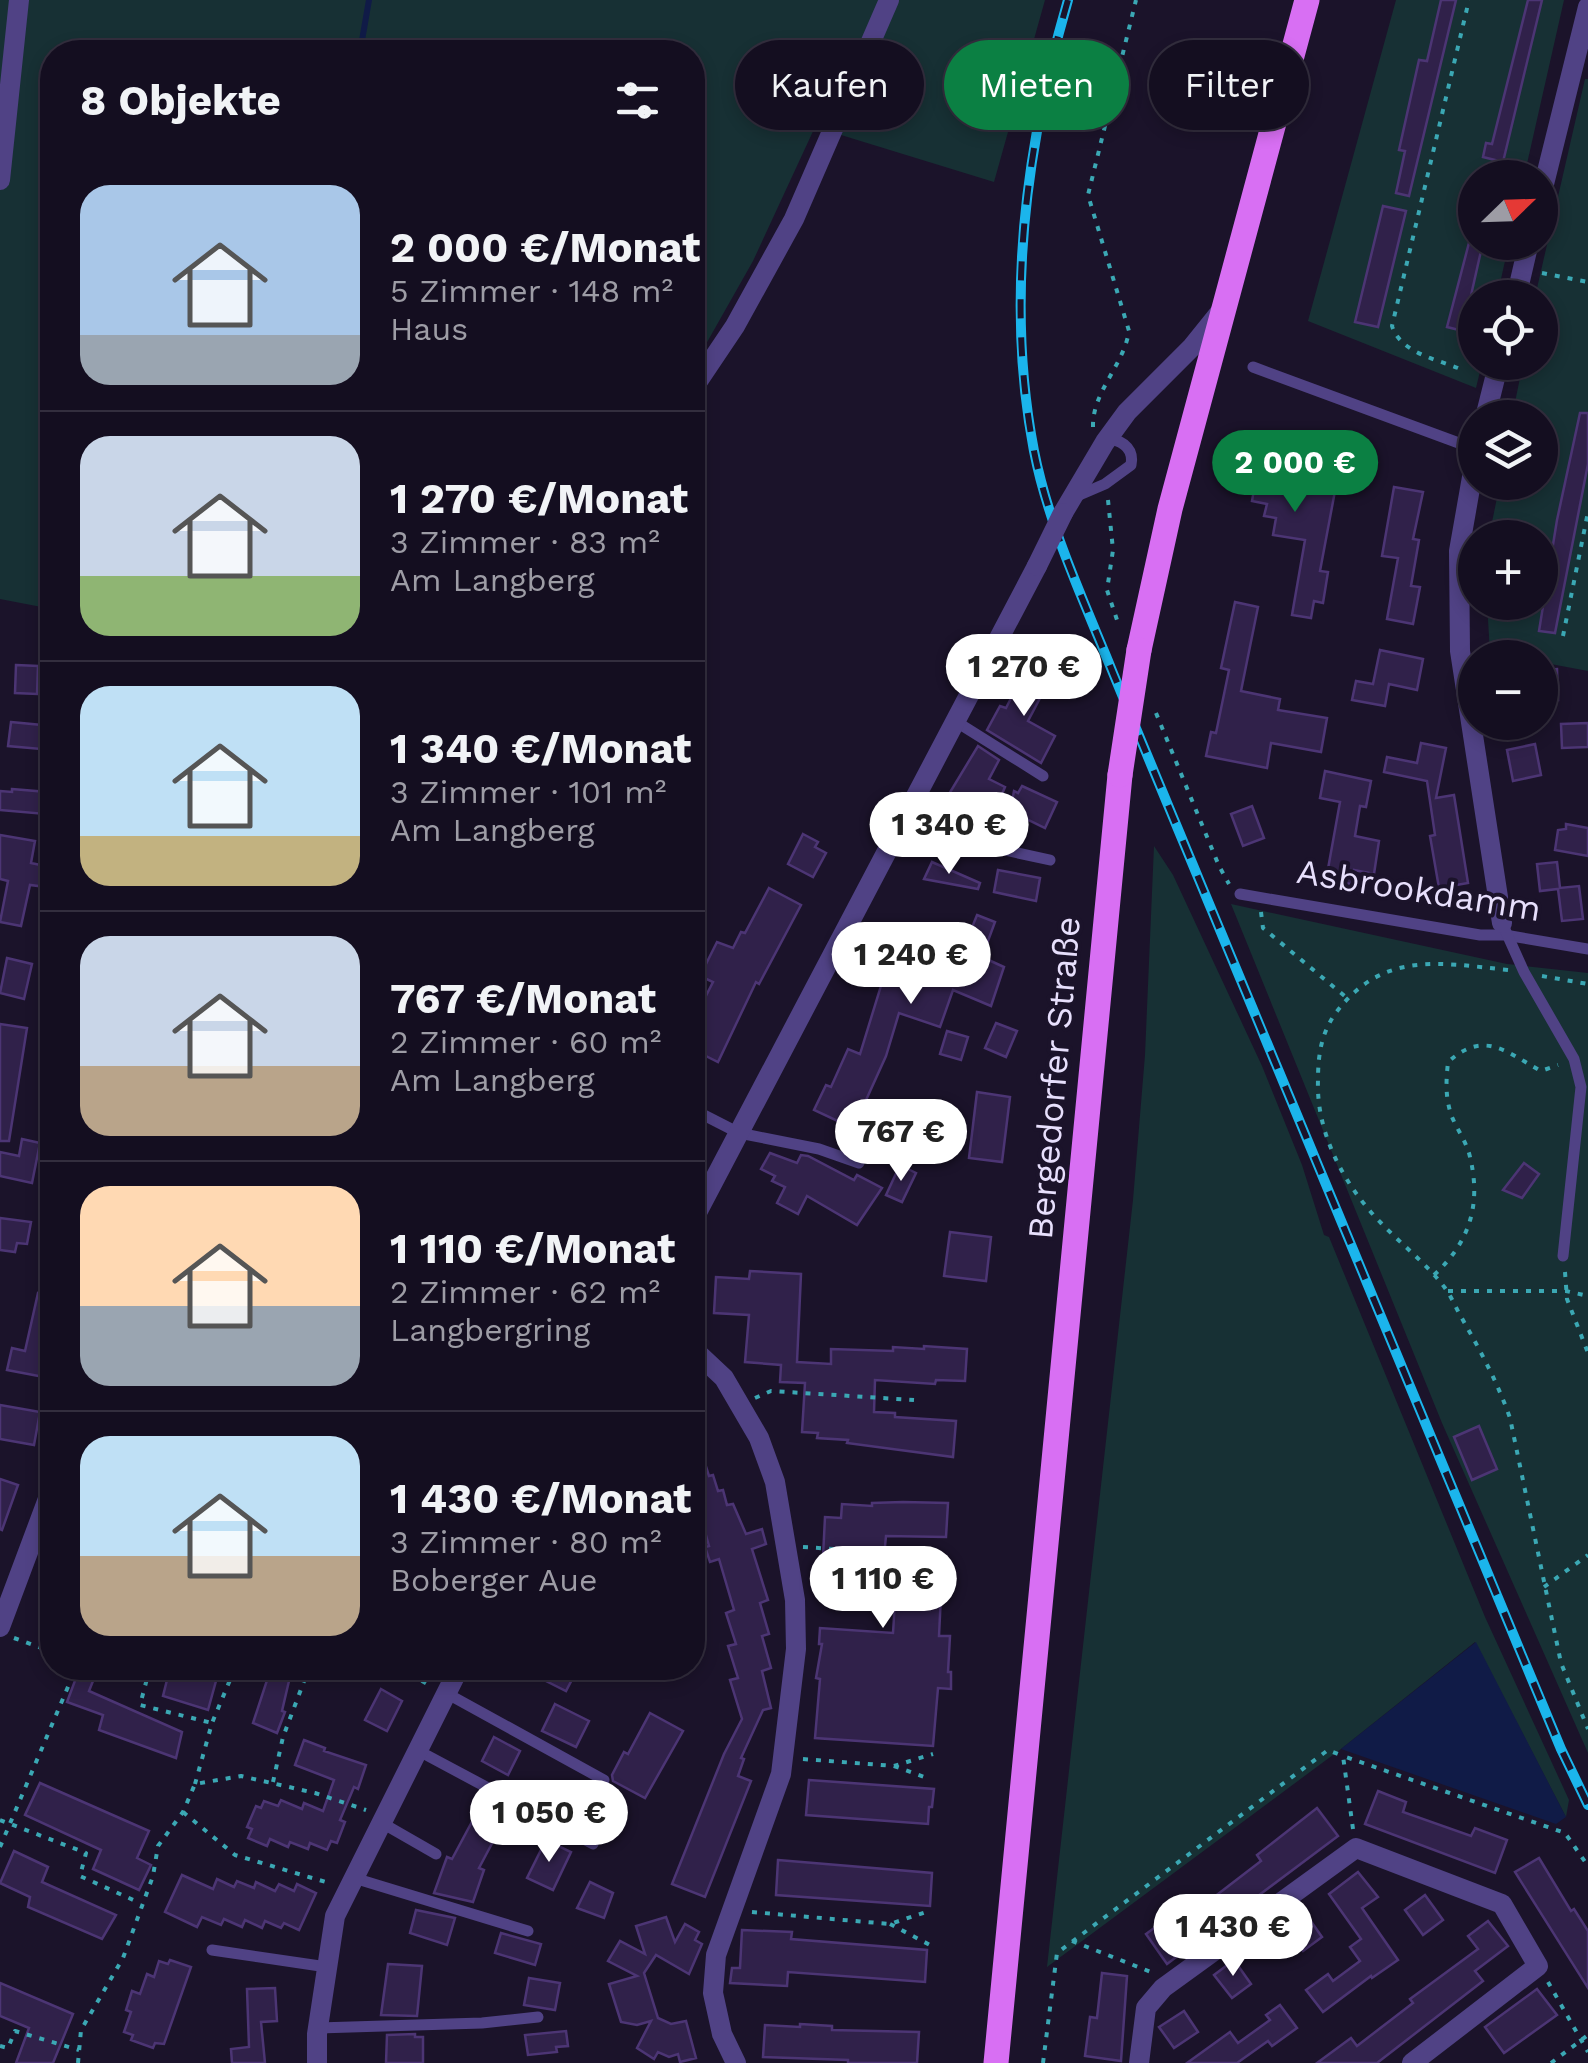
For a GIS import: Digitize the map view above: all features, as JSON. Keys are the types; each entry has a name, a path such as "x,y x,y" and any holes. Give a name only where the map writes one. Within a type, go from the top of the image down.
{"main road":[{"name":"Bergedorfer Straße","path":"996,2063 1120,775 1139,650 1170,509 1308,0"}],"street":[{"path":"0,180 20,0"},
{"path":"705,371 735,326 794,220 890,0"},
{"path":"1550,160 1588,7"},
{"path":"1520,280 1525,260"},
{"path":"705,1197 1101,448 1127,412 1192,348 1225,306"},
{"name":"Asbrookdamm","path":"1468,500 1459,550 1460,650 1504,928"},
{"path":"705,1360 724,1378 759,1438 775,1482 795,1600 796,1650 781,1774 716,1955 713,1994 722,2034 736,2063"},
{"path":"0,1630 40,1521"},
{"path":"317,2063 318,2028 336,1916 453,1680"},
{"path":"1139,2063 1146,2008 1163,1988 1356,1848 1502,1904 1538,1966 1412,2063"}],"lane":[{"path":"1253,366 1458,443"},
{"path":"1068,505 1124,472 1132,459 1124,444 1111,439 1101,448"},
{"path":"955,721 1042,776"},
{"path":"900,828 1050,860"},
{"name":"Asbrookdamm","path":"1240,894 1480,934 1504,928 1588,949"},
{"path":"1504,928 1524,972 1574,1059 1581,1087 1564,1256"},
{"path":"705,1116 739,1133 819,1149 859,1163"},
{"path":"446,1693 604,1780"},
{"path":"418,1750 593,1844"},
{"path":"383,1819 436,1854"},
{"path":"351,1884 528,1931"},
{"path":"212,1950 328,1967"},
{"path":"318,2028 538,2017"}],"path":[{"path":"1101,448 1092,420 1126,348 1129,331 1088,195 1136,0"},
{"path":"1458,368 1407,347 1395,336 1392,326 1470,0"},
{"path":"1523,269 1588,282"},
{"path":"1105,484 1113,550 1107,590 1118,622"},
{"path":"1563,636 1588,512"},
{"path":"1156,714 1219,866 1240,894"},
{"path":"1260,898 1263,928 1347,998"},
{"path":"1588,984 1524,972 1426,962 1374,978 1347,998 1328,1024 1318,1053 1317,1106 1325,1134 1348,1180 1377,1219 1448,1291 1499,1387 1510,1418 1561,1663 1588,1729"},
{"path":"1434,1275 1454,1258 1464,1240 1476,1192 1468,1150 1451,1115 1445,1091 1448,1062 1478,1043 1504,1051 1541,1071 1574,1059"},
{"path":"1564,1256 1566,1291 1588,1353"},
{"path":"1448,1291 1566,1291 1588,1296"},
{"path":"741,1403 771,1391 914,1400"},
{"path":"788,1546 911,1554"},
{"path":"1544,1587 1588,1554"},
{"path":"0,1630 40,1647"},
{"path":"0,1847 71,1680"},
{"path":"147,1680 140,1704 212,1723"},
{"path":"78,2063 82,2030 123,1958 153,1876 158,1846 183,1812 230,1680"},
{"path":"273,1783 305,1680"},
{"path":"1043,2063 1056,1953 1328,1750 1564,1833 1588,1866"},
{"path":"894,1766 933,1754"},
{"path":"1343,1756 1356,1848"},
{"path":"783,1758 894,1766 930,1779"},
{"path":"195,1784 241,1776 383,1819"},
{"path":"183,1812 236,1855 351,1884"},
{"path":"0,1820 86,1853 80,1876 140,1903"},
{"path":"732,1911 890,1924 930,1945"},
{"path":"890,1924 926,1912"},
{"path":"1072,1941 1150,1970 1163,1988"},
{"path":"1538,1966 1588,2052"},
{"path":"0,2046 8,2048 15,2030 80,2050"},
{"path":"1550,2063 1588,2035"}],"green space":[{"path":"0,0 1045,0 1034,40 944,40 944,130 1009,130 994,182 825,130 924,130 924,40 735,40 735,130 814,130 753,261 705,346 705,40 40,40 40,607 0,599"},
{"path":"1396,0 1564,0 1528,160 1458,160 1458,260 1505,260 1501,280 1458,280 1458,380 1478,380 1476,388 1308,321"},
{"path":"1588,79 1588,671 1558,665 1558,640 1489,640 1488,620 1558,620 1558,520 1492,520 1497,500 1558,500 1558,400 1515,400 1520,380 1558,380 1558,280 1539,280 1543,260 1558,260 1558,197"},
{"path":"1154,846 1173,875 1262,1066 1302,1165 1324,1235 1329,1237 1485,1617 1569,1800 1566,1817 1475,1642 1341,1749 1047,1967 1133,1200 1145,1055"},
{"path":"1231,904 1507,964 1588,973 1588,1753 1442,1423"}],"water":[{"path":"1476,1642 1566,1817 1556,1824 1341,1749"}],"building":[{"path":"1441,0 1456,0 1409,196 1396,193 1405,151 1399,150 1419,60 1427,61"},
{"path":"1528,0 1542,0 1503,160 1483,157 1486,143 1492,144"},
{"path":"1383,206 1406,211 1378,327 1355,322"},
{"path":"1465,260 1479,260 1474,280 1459,280"},
{"path":"1458,285 1458,330 1447,327"},
{"path":"1580,413 1588,413 1588,464 1558,618 1557,520"},
{"path":"1245,433 1282,440 1318,488 1335,491 1320,571 1328,572 1323,603 1314,601 1311,618 1292,615 1305,540 1273,535 1276,518 1264,516 1267,504 1252,501 1261,450"},
{"path":"1394,487 1423,492 1413,539 1419,540 1411,586 1420,587 1413,624 1387,619 1398,558 1382,556"},
{"path":"1235,602 1258,607 1241,691 1280,699 1278,710 1327,718 1321,752 1271,743 1267,768 1206,756 1211,732 1216,733 1229,670 1221,668"},
{"path":"1541,620 1558,620 1555,633 1539,631"},
{"path":"1380,650 1423,659 1417,690 1389,684 1385,706 1352,700 1356,681 1373,684"},
{"path":"16,665 38,666 37,694 15,693"},
{"path":"1026,669 1049,681 1028,721 1055,736 1041,763 987,730 1000,706 1006,708"},
{"path":"11,722 40,725 40,749 8,746"},
{"path":"1588,723 1588,747 1562,748 1561,724"},
{"path":"1421,743 1446,748 1436,798 1454,795 1468,883 1439,888 1430,836 1435,835 1427,781 1384,772 1387,757 1417,763"},
{"path":"1535,744 1541,775 1513,781 1507,750"},
{"path":"978,746 999,760 989,779 1005,787 996,808 978,799 974,807 949,794"},
{"path":"1325,771 1371,781 1366,807 1360,806 1355,836 1379,841 1374,874 1354,870 1351,884 1326,880 1340,802 1320,798"},
{"path":"1022,786 1057,802 1045,828 1010,811 1014,791 1018,793"},
{"path":"0,791 40,791 40,814 0,810"},
{"path":"1252,806 1264,838 1243,846 1231,814"},
{"path":"1566,824 1588,828 1588,856 1555,850 1558,830 1566,829"},
{"path":"803,834 818,842 815,847 826,853 813,877 788,864"},
{"path":"0,835 35,841 31,863 40,865 40,886 30,885 21,926 0,922 8,881 0,879"},
{"path":"932,862 980,883 978,889 924,879"},
{"path":"1557,862 1560,888 1579,886 1583,919 1562,921 1558,889 1540,891 1537,864"},
{"path":"998,870 1040,878 1036,901 994,892"},
{"path":"769,888 801,905 759,984 756,982 718,1062 705,1056 705,998 713,982 705,978 705,966 717,942 733,948 741,932 745,933"},
{"path":"977,915 995,922 982,957 1004,967 991,1006 953,990 940,1027 899,1013 886,1056 862,1109 868,1112 859,1131 814,1110 826,1085 831,1087 848,1049 860,1054 897,931 939,946 944,932 967,940"},
{"path":"7,958 32,964 24,999 0,993"},
{"path":"996,1023 1017,1031 1006,1057 985,1048"},
{"path":"0,1024 27,1028 9,1141 0,1141"},
{"path":"947,1031 968,1037 961,1060 940,1054"},
{"path":"977,1092 1010,1097 1002,1162 969,1158"},
{"path":"22,1139 40,1143 32,1183 0,1176 0,1152 19,1156"},
{"path":"770,1153 797,1163 801,1155 808,1156 854,1180 857,1175 882,1188 857,1225 807,1196 798,1214 777,1203 785,1187 761,1169"},
{"path":"1524,1163 1539,1174 1522,1198 1503,1190"},
{"path":"900,1165 916,1173 902,1202 886,1195"},
{"path":"0,1218 31,1222 27,1244 17,1243 15,1252 0,1250"},
{"path":"950,1232 991,1237 986,1281 944,1276"},
{"path":"750,1271 801,1274 797,1362 831,1364 831,1349 967,1349 965,1381 936,1380 935,1384 875,1380 874,1412 956,1421 953,1457 847,1443 848,1440 817,1438 818,1433 802,1432 805,1383 780,1382 781,1365 745,1362 749,1315 714,1313 716,1277 749,1279"},
{"path":"40,1293 40,1376 7,1370 12,1348 25,1351"},
{"path":"0,1405 40,1412 34,1445 0,1439"},
{"path":"1479,1426 1497,1469 1472,1480 1454,1437"},
{"path":"705,1463 718,1491 723,1490 727,1505 733,1504 746,1534 762,1529 766,1544 752,1549 768,1600 760,1603 769,1634 762,1636 771,1668 762,1671 771,1708 763,1710 741,1758 744,1759 738,1776 751,1781 705,1897 672,1884 742,1719 730,1680 738,1678 728,1646 736,1644 726,1613 734,1610 719,1559 710,1562 705,1547 709,1546 705,1532"},
{"path":"0,1479 18,1485 2,1530 0,1529"},
{"path":"948,1503 946,1537 886,1536 883,1567 942,1574 939,1636 950,1636 951,1689 938,1688 933,1746 815,1738 820,1628 893,1633 895,1601 836,1594 837,1578 822,1577 825,1517 841,1518 842,1504"},
{"path":"75,1680 93,1680 89,1691 182,1732 176,1758 99,1730 103,1715 67,1702"},
{"path":"167,1680 216,1681 208,1710 163,1696"},
{"path":"267,1680 289,1680 282,1711 285,1712 277,1733 253,1723"},
{"path":"544,1680 572,1680 566,1691"},
{"path":"381,1689 402,1701 387,1731 365,1720"},
{"path":"555,1704 589,1721 576,1747 542,1731"},
{"path":"650,1713 683,1731 645,1798 613,1781 612,1775"},
{"path":"494,1737 520,1751 508,1775 482,1761"},
{"path":"304,1740 366,1765 358,1789 354,1787 340,1820 345,1822 337,1843 331,1841 327,1850 310,1843 308,1849 290,1842 288,1847 270,1839 267,1846 248,1838 252,1829 247,1827 256,1806 261,1808 264,1801 278,1806 281,1800 302,1809 304,1803 323,1811 334,1780 295,1765"},
{"path":"809,1780 934,1789 928,1824 806,1815"},
{"path":"40,1783 149,1831 137,1858 151,1865 139,1890 93,1869 101,1850 25,1815"},
{"path":"1378,1791 1406,1802 1403,1812 1471,1836 1475,1828 1507,1840 1495,1873 1365,1824"},
{"path":"481,1805 506,1817 479,1868 484,1870 473,1902 434,1893 447,1857 452,1859"},
{"path":"1317,1808 1338,1836 1167,1964 1146,1934 1169,1917 1172,1922 1202,1901 1205,1904 1261,1861 1257,1855"},
{"path":"546,1840 571,1852 553,1890 527,1878"},
{"path":"14,1851 48,1867 42,1882 116,1915 102,1939 28,1907 30,1897 0,1883"},
{"path":"1539,1858 1588,1931 1588,1988 1515,1872"},
{"path":"778,1860 932,1873 930,1906 776,1895"},
{"path":"1358,1872 1378,1897 1362,1908 1398,1960 1323,2012 1306,1990 1328,1974 1333,1981 1360,1961 1350,1947 1361,1939 1329,1894"},
{"path":"182,1875 213,1889 217,1879 234,1887 237,1881 254,1888 256,1882 275,1891 279,1884 294,1891 297,1884 316,1893 299,1930 265,1921 262,1928 245,1920 242,1927 224,1919 221,1925 202,1917 197,1927 165,1912"},
{"path":"590,1882 613,1893 604,1918 577,1908"},
{"path":"1425,1895 1443,1920 1423,1935 1405,1910"},
{"path":"416,1910 455,1918 447,1945 410,1933"},
{"path":"1303,1910 1322,1937 1303,1951 1283,1924"},
{"path":"666,1917 675,1942 685,1924 699,1932 695,1940 702,1944 689,1974 656,1955 644,1973 658,2018 671,2024 686,2021 696,2058 680,2062 678,2054 669,2057 658,2052 654,2059 637,2048 651,2021 637,2025 621,2022 609,1984 637,1976 608,1961 620,1941 645,1954 636,1926"},
{"path":"1488,1921 1508,1946 1475,1971 1483,1981 1377,2063 1317,2063 1351,2038 1357,2046 1413,2003 1410,1999 1478,1949 1468,1936"},
{"path":"742,1930 792,1932 791,1939 927,1950 925,1982 788,1972 787,1986 730,1983 732,1968 740,1968"},
{"path":"501,1933 541,1944 535,1965 495,1953"},
{"path":"170,1960 191,1967 164,2044 155,2043 153,2048 131,2040 133,2035 124,2032 131,2012 126,2010 132,1991 140,1994 147,1974 154,1977 159,1961 168,1964"},
{"path":"1234,1960 1251,1984 1232,1998 1214,1975"},
{"path":"388,1964 422,1966 417,2016 381,2015"},
{"path":"1102,1973 1127,1976 1121,2061 1085,2056 1090,2017 1097,2018"},
{"path":"529,1978 560,1983 555,2010 524,2005"},
{"path":"0,1983 73,2014 53,2063 16,2063 29,2028 0,2016"},
{"path":"275,1988 277,2021 261,2022 265,2063 232,2063 231,2049 249,2047 247,1989"},
{"path":"1537,1989 1557,2015 1504,2053 1485,2027"},
{"path":"1280,2005 1297,2028 1272,2046 1268,2041 1237,2063 1187,2063 1230,2032 1238,2043 1270,2020 1266,2015"},
{"path":"1184,2011 1198,2032 1174,2048 1159,2027"},
{"path":"765,2025 832,2026 832,2030 919,2032 917,2063 763,2057"},
{"path":"566,2031 568,2046 556,2047 557,2052 528,2055 525,2035"},
{"path":"387,2035 423,2037 423,2063 386,2063"}],"waterway":[{"path":"362,40 369,0"}],"railway":[{"path":"1068,0 1031,167 1021,280 1025,394 1049,508 1113,673 1561,1749 1588,1805"}]}
